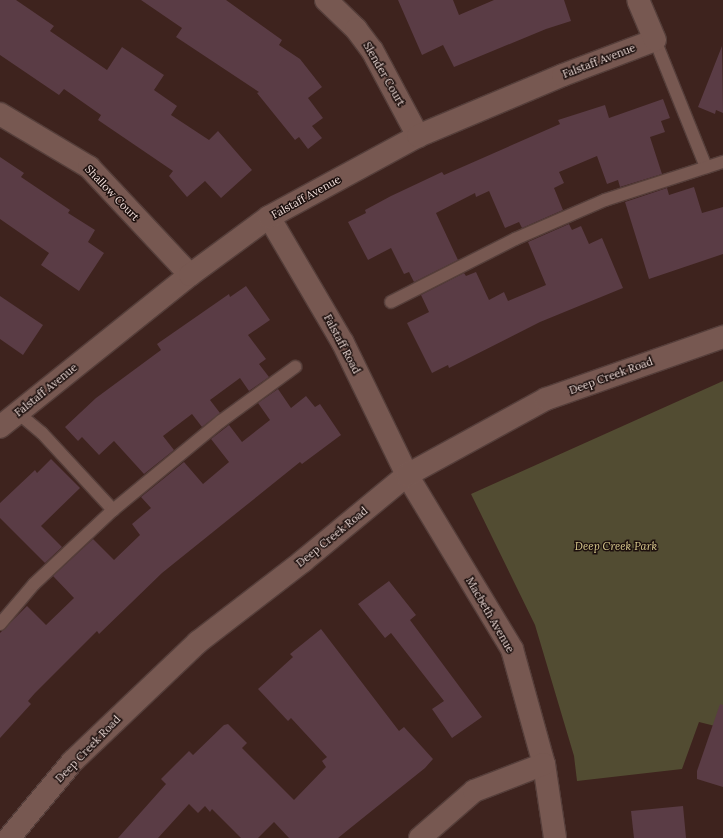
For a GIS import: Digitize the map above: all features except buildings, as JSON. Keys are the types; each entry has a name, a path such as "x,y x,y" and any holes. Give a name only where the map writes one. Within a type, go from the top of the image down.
{"street":[{"name":"Slender Court","path":"326,0 356,29 372,50 418,136"},
{"path":"638,0 654,40"},
{"name":"Falstaff Avenue","path":"0,427 190,275 269,218 418,136 563,75 654,40"},
{"name":"Shallow Court","path":"0,114 89,167 190,275"},
{"name":"Falstaff Road","path":"269,218 343,343 407,475"},
{"name":"Deep Creek Road","path":"9,838 72,762 198,642 303,561 407,475 546,399 723,337"},
{"name":"Macbeth Avenue","path":"407,475 512,648 544,764 555,838"},
{"path":"420,838 474,791 544,764"}],"lane":[{"path":"654,40 706,167"},
{"path":"391,302 515,239 598,203 723,162"},
{"path":"0,624 34,584 113,510 221,421 295,367"},
{"path":"18,413 42,433 113,510"}],"green space":[{"name":"Deep Creek Park","path":"723,381 723,728 699,722 682,769 577,781 574,756 535,625 471,494"}]}
